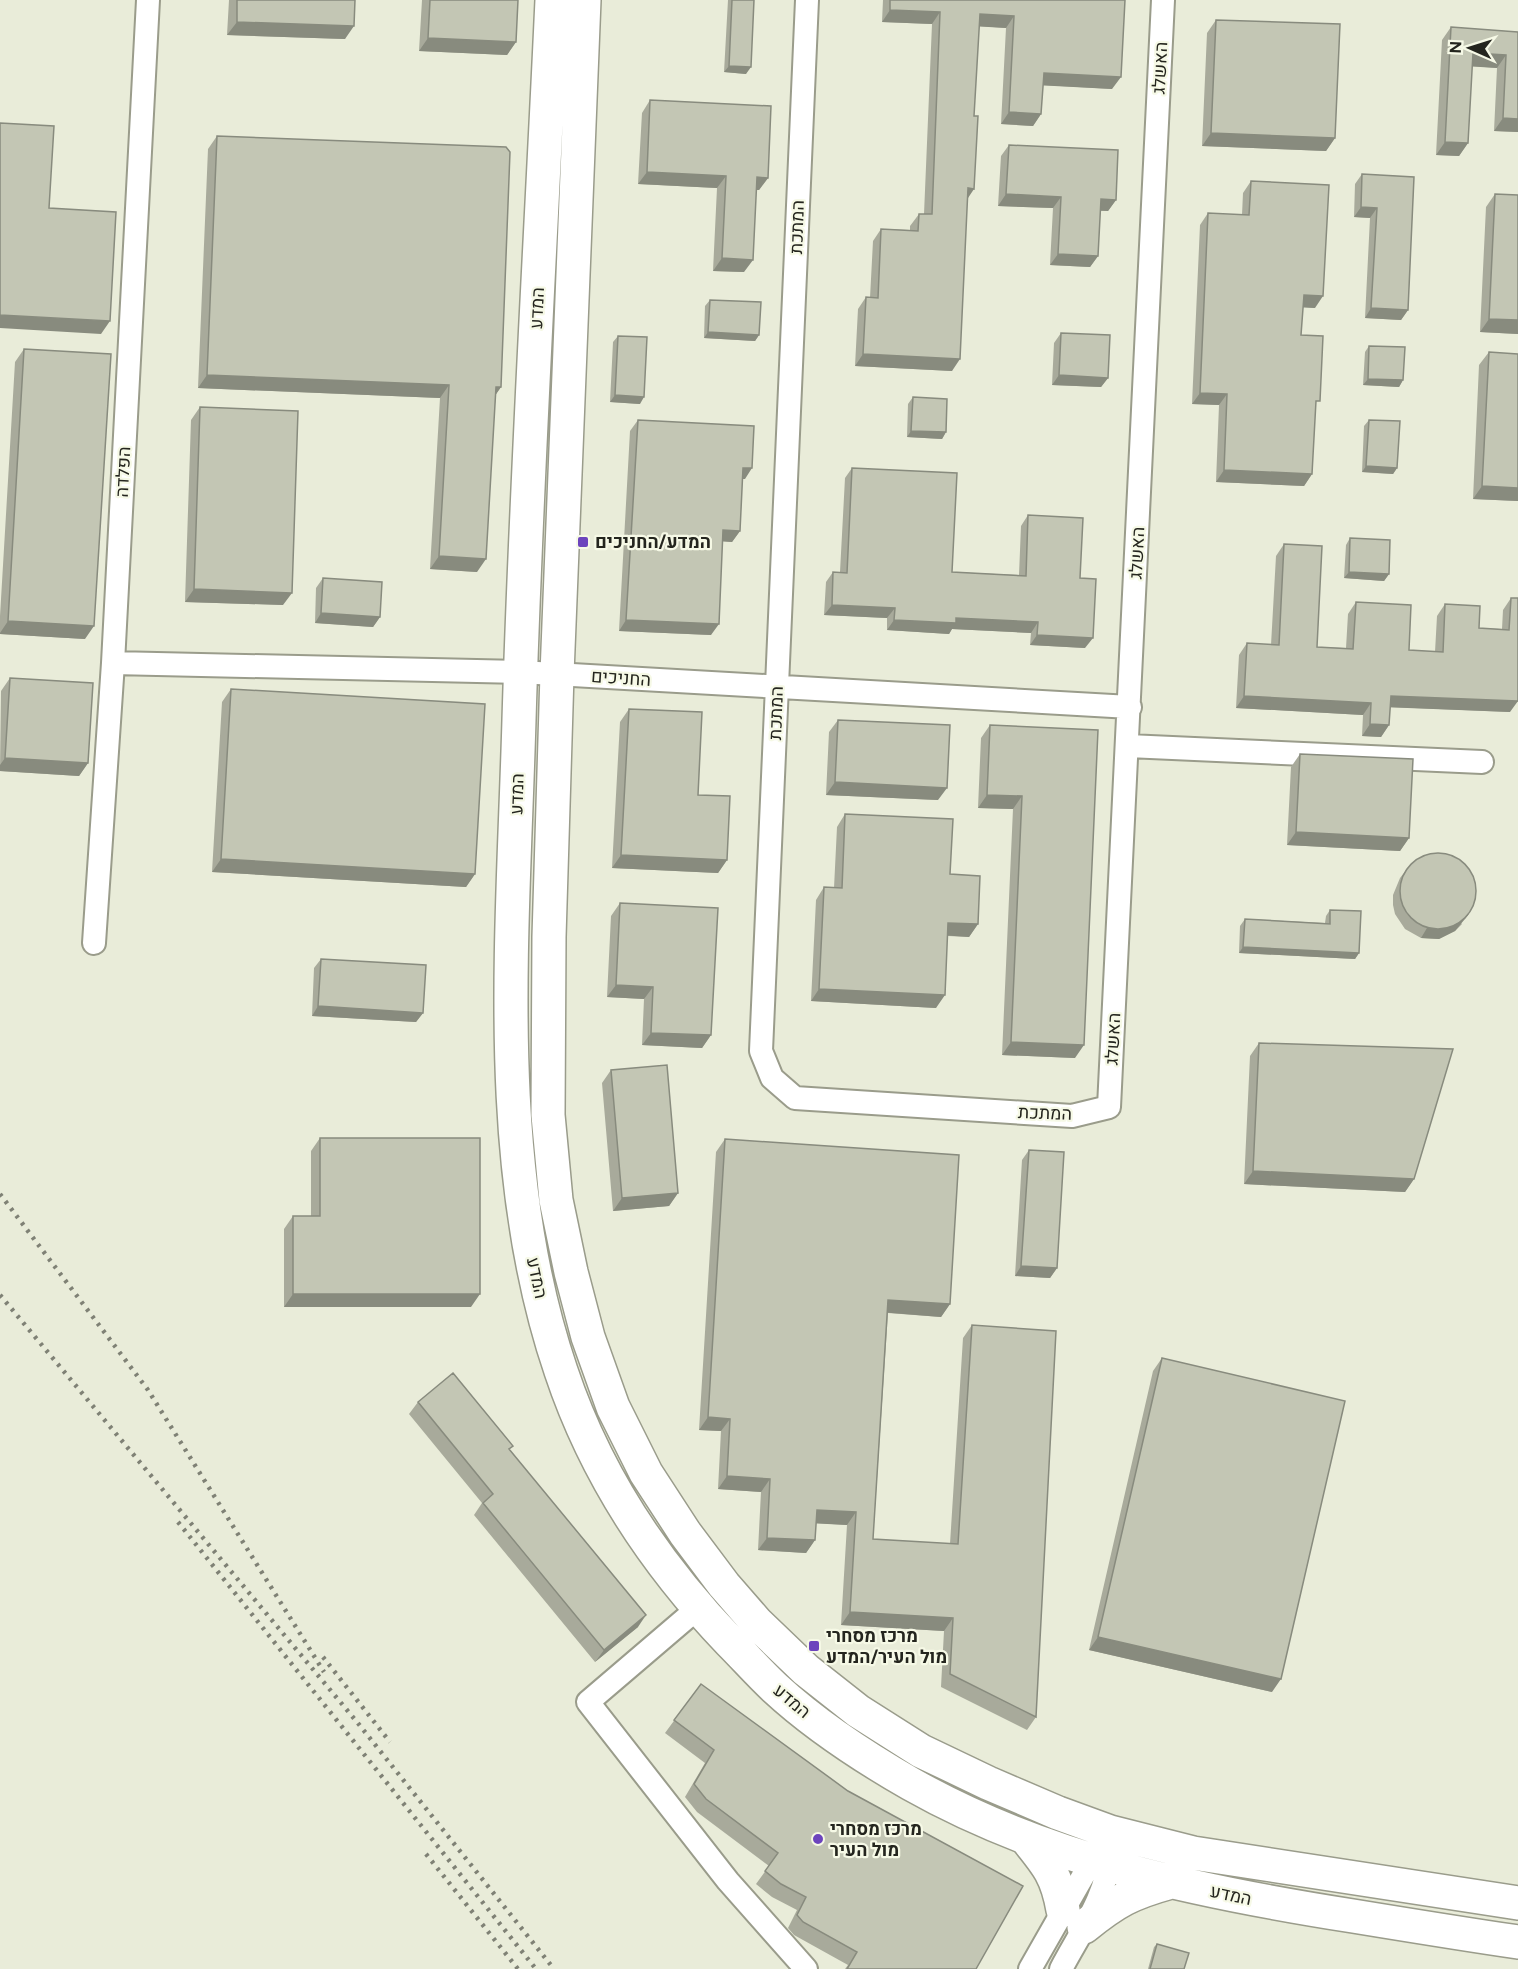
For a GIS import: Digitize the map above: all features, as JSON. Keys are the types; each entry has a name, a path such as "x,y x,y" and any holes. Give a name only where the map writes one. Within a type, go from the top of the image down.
{"street":[{"name":"הפלדה","path":"94,944 113,663 148,0"},
{"name":"המדע","path":"552,0 520,672 512,978 516,1148 525,1220 539,1291 561,1371 585,1431 610,1483 664,1565 698,1608 777,1690 841,1741 912,1785 972,1815 1025,1837 1100,1863 1171,1882 1245,1899 1518,1942"},
{"name":"המדע","path":"584,0 557,674 549,937 548,1115 556,1200 570,1272 588,1336 614,1407 646,1473 685,1533 724,1586 757,1623 806,1670 858,1711 921,1751 988,1784 1110,1832 1193,1853 1237,1861 1518,1903"},
{"name":"המתכת","path":"807,0 761,1051 772,1078 795,1098 1072,1116 1109,1107"},
{"name":"האשלג","path":"1109,1107 1163,0"},
{"name":"החניכים","path":"113,663 520,672 1130,707"},
{"path":"1128,746 1482,762"},
{"path":"698,1608 588,1702 728,1881 806,1969"},
{"path":"1061,1969 1073,1919 1100,1863 1110,1832"},
{"path":"1025,1837 1053,1874 1073,1919"},
{"path":"1030,1969 1073,1919 1138,1891 1171,1882"}],"building":[{"path":"237,0 355,0 354,26 237,22"},
{"path":"430,0 518,0 516,42 428,38"},
{"path":"732,0 754,0 751,67 729,66"},
{"path":"890,0 1125,0 1121,77 1044,73 1041,114 1009,112 1014,16 980,14 974,116 978,116 974,189 968,188 960,359 863,354 866,297 878,298 881,229 918,231 919,214 932,214 940,12 890,10"},
{"path":"1216,20 1340,24 1335,138 1211,133"},
{"path":"1451,27 1518,32 1518,119 1503,118 1506,55 1473,53 1468,143 1445,142"},
{"path":"650,100 771,106 768,178 757,177 753,260 722,258 726,176 647,172"},
{"path":"0,123 54,126 49,208 116,212 110,321 0,315"},
{"path":"217,136 506,147 510,152 501,387 496,387 486,559 439,556 449,385 207,375"},
{"path":"1009,145 1118,150 1116,200 1101,199 1098,256 1058,254 1061,197 1006,194"},
{"path":"1362,174 1414,177 1408,310 1371,308 1377,208 1361,207"},
{"path":"1251,181 1329,185 1323,296 1304,295 1301,335 1323,336 1320,401 1316,401 1312,474 1224,470 1227,394 1200,393 1208,213 1249,215"},
{"path":"1495,194 1518,195 1518,320 1489,319"},
{"path":"710,300 761,302 759,335 708,332"},
{"path":"1061,333 1110,335 1108,378 1059,375"},
{"path":"618,336 647,337 644,397 615,395"},
{"path":"1369,346 1405,347 1403,380 1368,379"},
{"path":"24,349 111,354 94,626 8,621"},
{"path":"1489,352 1518,354 1518,488 1482,486"},
{"path":"913,397 947,399 946,432 911,431"},
{"path":"200,407 298,411 292,593 194,589"},
{"path":"638,420 754,426 752,468 743,468 740,531 723,530 719,624 626,620"},
{"path":"1369,420 1400,421 1397,468 1366,466"},
{"path":"852,468 957,473 952,572 1026,576 1028,515 1083,518 1080,578 1096,579 1093,638 1037,635 1038,622 956,618 956,623 894,620 895,608 832,605 833,572 847,573"},
{"path":"1350,538 1390,540 1389,574 1349,572"},
{"path":"1284,544 1322,546 1317,647 1353,649 1356,602 1411,605 1409,650 1443,652 1445,604 1480,606 1479,628 1509,630 1511,598 1518,598 1518,701 1391,696 1389,725 1370,724 1371,703 1244,696 1247,643 1279,645"},
{"path":"323,578 382,582 380,617 321,613"},
{"path":"10,678 93,683 88,763 5,758"},
{"path":"231,689 485,704 475,874 221,859"},
{"path":"629,709 702,712 698,795 730,796 727,860 621,855"},
{"path":"838,720 950,725 947,788 835,782"},
{"path":"990,725 1098,730 1084,1045 1011,1042 1022,796 987,795"},
{"path":"1300,754 1413,759 1409,838 1296,832"},
{"path":"845,814 953,819 950,874 980,876 978,924 948,923 945,995 819,989 824,887 842,888"},
{"path":"1438,853 1452,856 1465,864 1473,877 1476,891 1473,905 1465,918 1452,926 1438,929 1424,926 1411,918 1403,905 1400,891 1403,877 1411,864 1424,856"},
{"path":"620,903 718,908 711,1035 651,1033 653,987 616,985"},
{"path":"1330,910 1361,911 1359,953 1243,947 1245,919 1330,924"},
{"path":"321,959 426,965 423,1013 318,1006"},
{"path":"1259,1043 1453,1049 1414,1179 1253,1171"},
{"path":"667,1065 678,1193 622,1198 611,1070"},
{"path":"320,1138 480,1138 480,1294 293,1294 293,1216 320,1216"},
{"path":"725,1139 959,1155 950,1304 888,1300 873,1539 958,1544 972,1325 1056,1331 1036,1717 950,1674 953,1618 850,1612 856,1512 817,1510 815,1540 767,1538 770,1479 727,1476 730,1419 708,1417"},
{"path":"1029,1150 1064,1152 1057,1268 1021,1266"},
{"path":"1162,1358 1345,1401 1281,1679 1098,1637"},
{"path":"453,1373 513,1446 509,1449 646,1615 604,1650 483,1503 493,1494 418,1402"},
{"name":"מרכז מסחרי מול העיר","path":"701,1684 848,1791 1023,1886 976,1969 847,1969 857,1952 803,1922 797,1915 806,1897 781,1884 765,1871 778,1853 706,1799 694,1784 714,1750 674,1720"},
{"path":"1157,1944 1189,1953 1184,1969 1150,1969"}],"railway":[{"path":"0,1194 148,1390 324,1672"},
{"path":"0,1295 357,1722 554,1969"},
{"path":"178,1522 536,1969"},
{"path":"323,1657 390,1742"},
{"path":"426,1854 518,1969"}],"place":[{"name":"המדע/החניכים","path":"583,542"},
{"name":"מרכז מסחרי מול העיר/המדע","path":"814,1646"},
{"name":"מרכז מסחרי מול העיר","path":"818,1839"}]}
